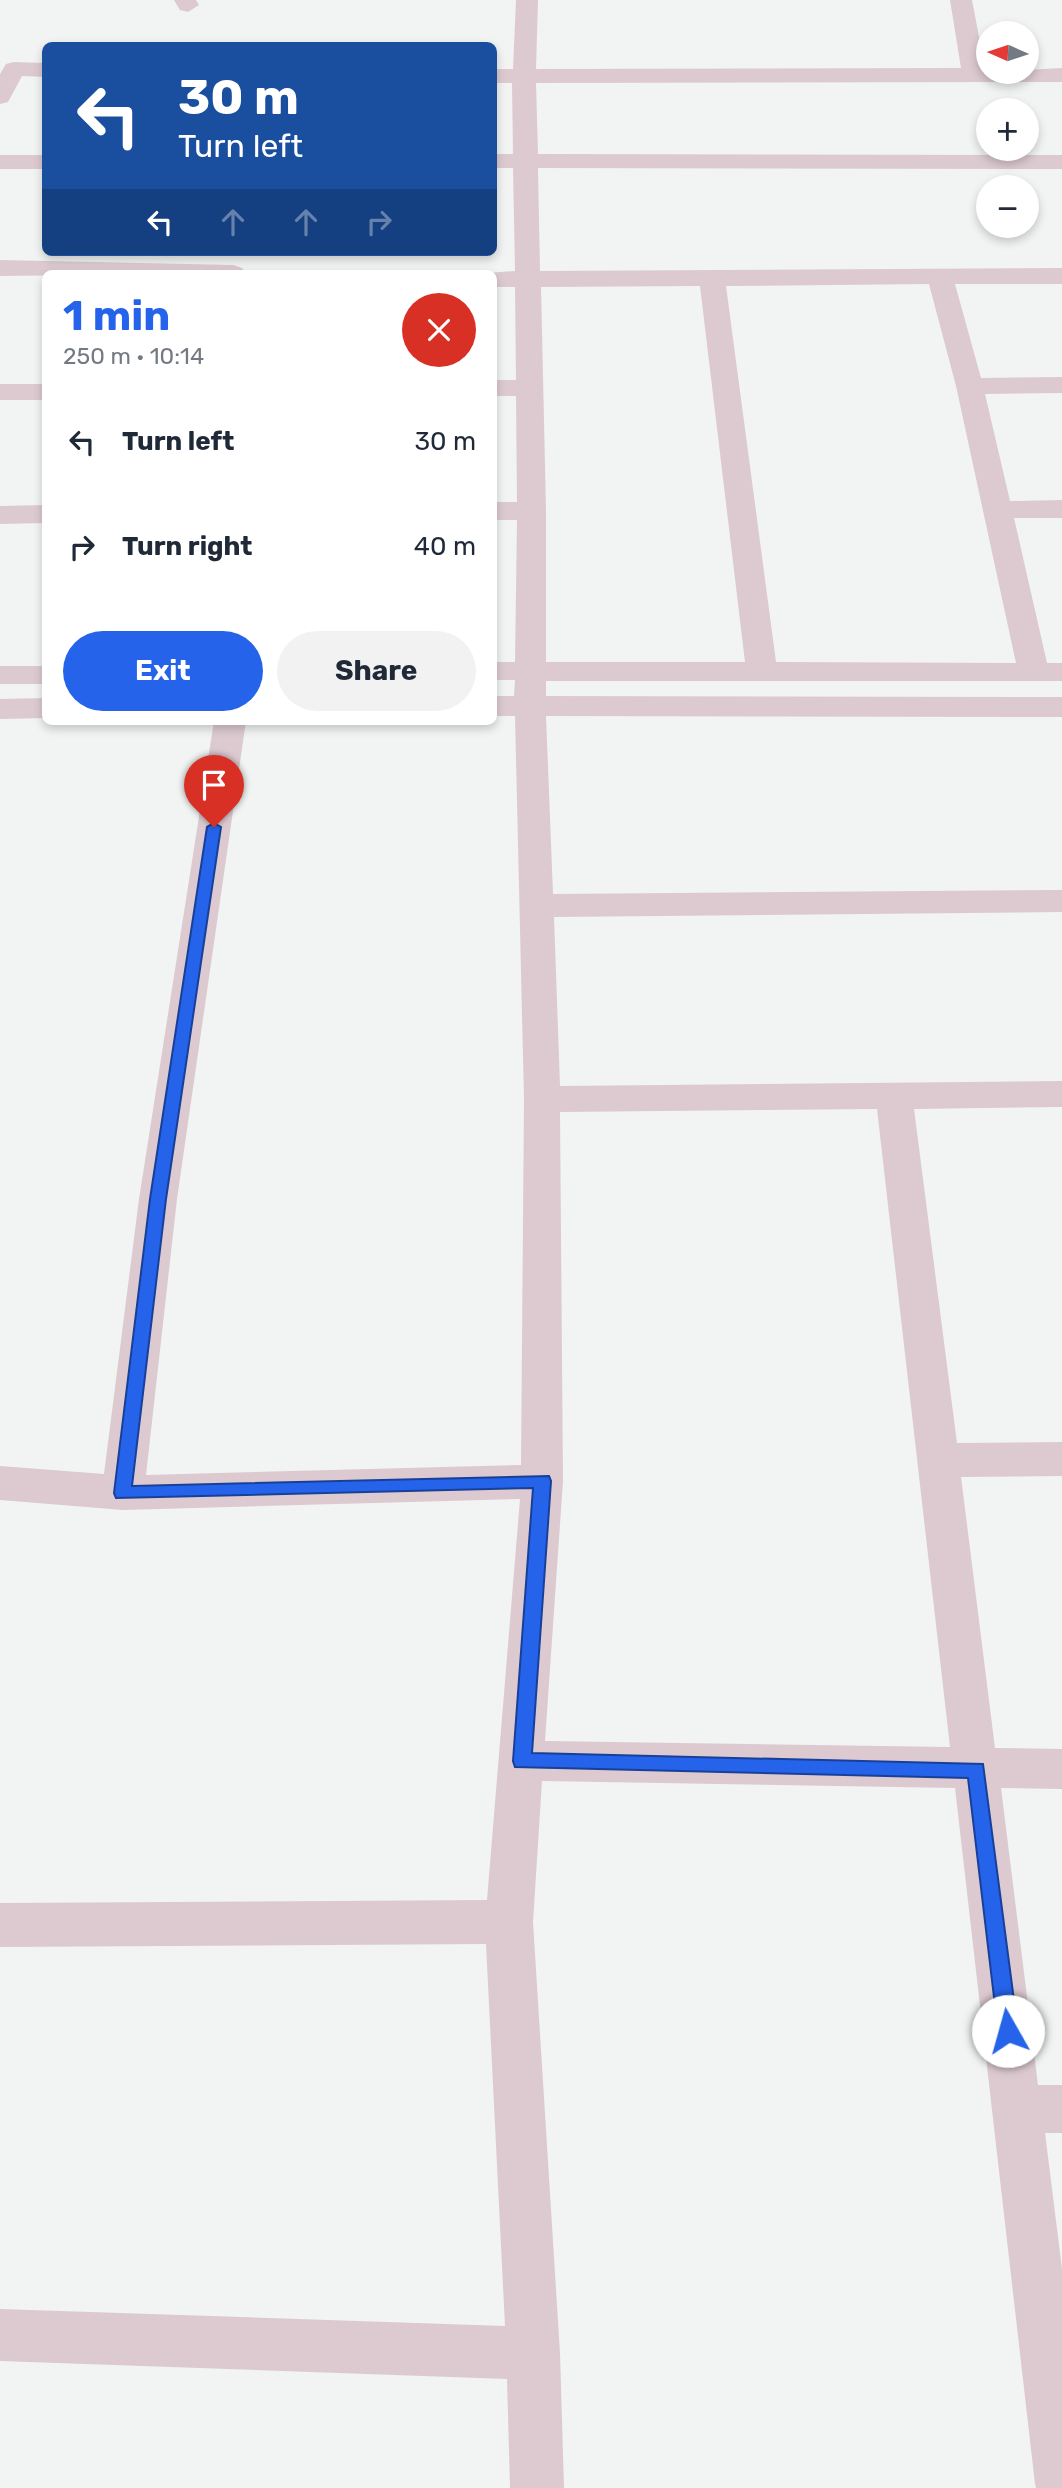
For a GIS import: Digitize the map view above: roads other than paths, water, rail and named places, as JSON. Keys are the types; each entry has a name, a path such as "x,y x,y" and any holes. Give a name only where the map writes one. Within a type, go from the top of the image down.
{"street":[{"path":"527,0 509,76 512,388 532,511 512,688 538,906 542,1099 542,1481 509,1922 533,2353 537,2488"},
{"path":"961,0 974,74"},
{"path":"0,97 14,69 42,70"},
{"path":"509,76 1062,75"},
{"path":"510,161 1062,162"},
{"path":"0,162 42,162"},
{"path":"0,268 93,270"},
{"path":"511,279 1062,276"},
{"path":"512,688 762,673 1048,672 998,510 970,386 940,277"},
{"path":"712,278 762,673"},
{"path":"970,386 1062,385"},
{"path":"0,392 42,392"},
{"path":"998,510 1062,509"},
{"path":"497,511 532,511"},
{"path":"0,515 42,514"},
{"path":"0,675 42,675"},
{"path":"512,688 1062,707"},
{"path":"0,709 42,708"},
{"path":"122,1493 158,1199 229,725"},
{"path":"538,906 1062,901"},
{"path":"542,1099 1062,1094"},
{"path":"894,1096 976,1770 1040,2109 1062,2484"},
{"path":"939,1460 1062,1459"},
{"path":"0,1483 122,1493 542,1481"},
{"path":"522,1761 976,1770 1062,1769"},
{"path":"0,1925 509,1922"},
{"path":"0,2335 533,2353"}]}
